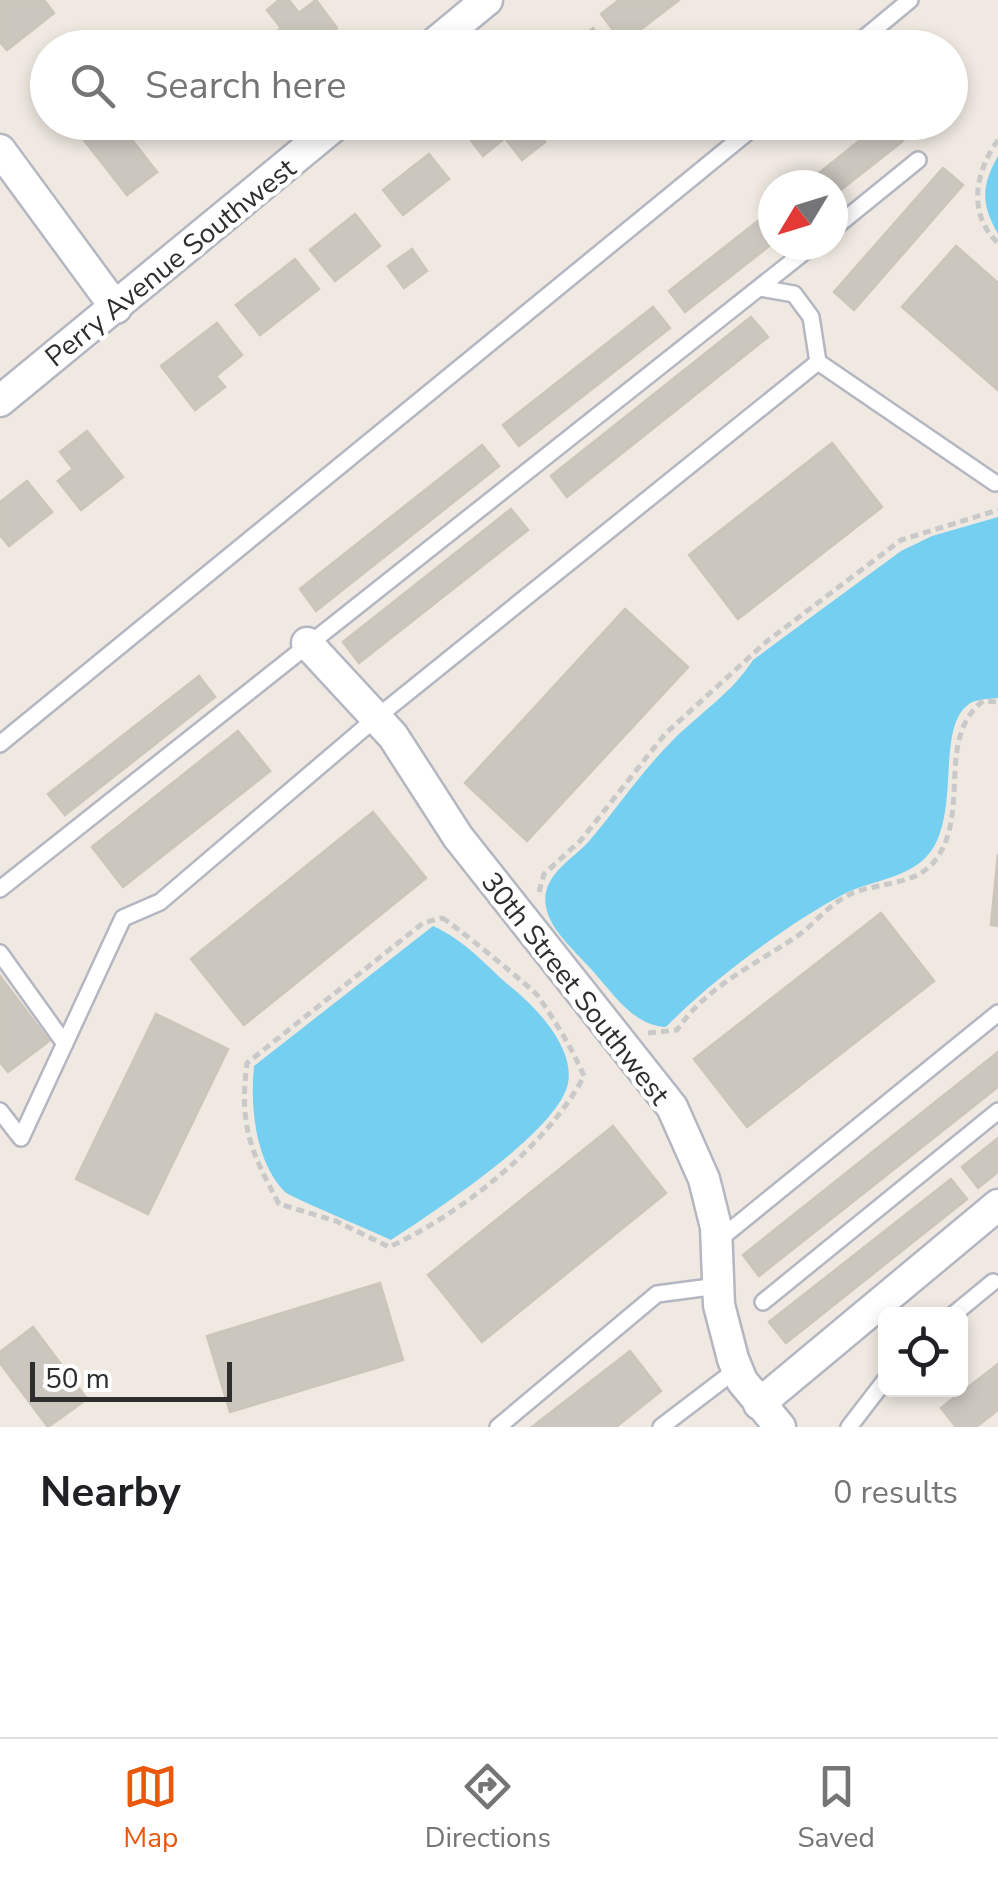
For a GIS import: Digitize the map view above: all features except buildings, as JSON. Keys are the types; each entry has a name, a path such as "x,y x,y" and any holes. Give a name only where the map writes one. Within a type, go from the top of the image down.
{"street":[{"path":"451,30 487,0"},
{"name":"Perry Avenue Southwest","path":"0,401 317,140"},
{"path":"0,150 116,308"},
{"name":"30th Street Southwest","path":"307,643 376,718 424,780 458,838 672,1107 704,1179 716,1242 718,1286 737,1368 780,1427"},
{"path":"760,1404 998,1205"}],"lane":[{"path":"874,30 910,0"},
{"path":"0,744 738,140"},
{"path":"848,217 918,160"},
{"path":"0,890 795,260"},
{"path":"760,288 794,294 811,317 818,362 995,483"},
{"path":"0,1111 20,1138 123,918 160,902 376,718 818,362"},
{"path":"0,953 65,1044"},
{"path":"716,1242 998,1012"},
{"path":"764,1302 998,1111"},
{"path":"963,1307 993,1282"},
{"path":"498,1427 656,1294 718,1286"},
{"path":"662,1427 737,1368"},
{"path":"849,1427 878,1389"}],"path":[{"path":"998,140 977,187 978,213 998,243"},
{"path":"538,903 544,874 590,830 665,734 766,642 901,540 998,510"},
{"path":"643,1032 663,1034 677,1030 729,978 798,936 844,897 914,878 931,865 950,828 960,733 968,712 982,701 998,702"},
{"path":"442,918 458,926 496,964 538,994 542,1008 572,1045 584,1076 572,1100 516,1163 413,1236 389,1247 336,1221 279,1204 251,1150 243,1124 247,1063 423,922 442,918"}],"water":[{"path":"998,156 998,234 985,195"},
{"path":"998,517 998,698 972,702 958,716 942,825 935,845 914,867 844,894 774,937 666,1027 633,1014 571,948 548,916 545,896 553,877 590,840 662,752 725,693 753,660 901,551 932,536"},
{"path":"433,926 474,954 542,1017 566,1056 568,1083 559,1102 519,1147 391,1240 285,1192 267,1165 257,1133 254,1066"}]}
